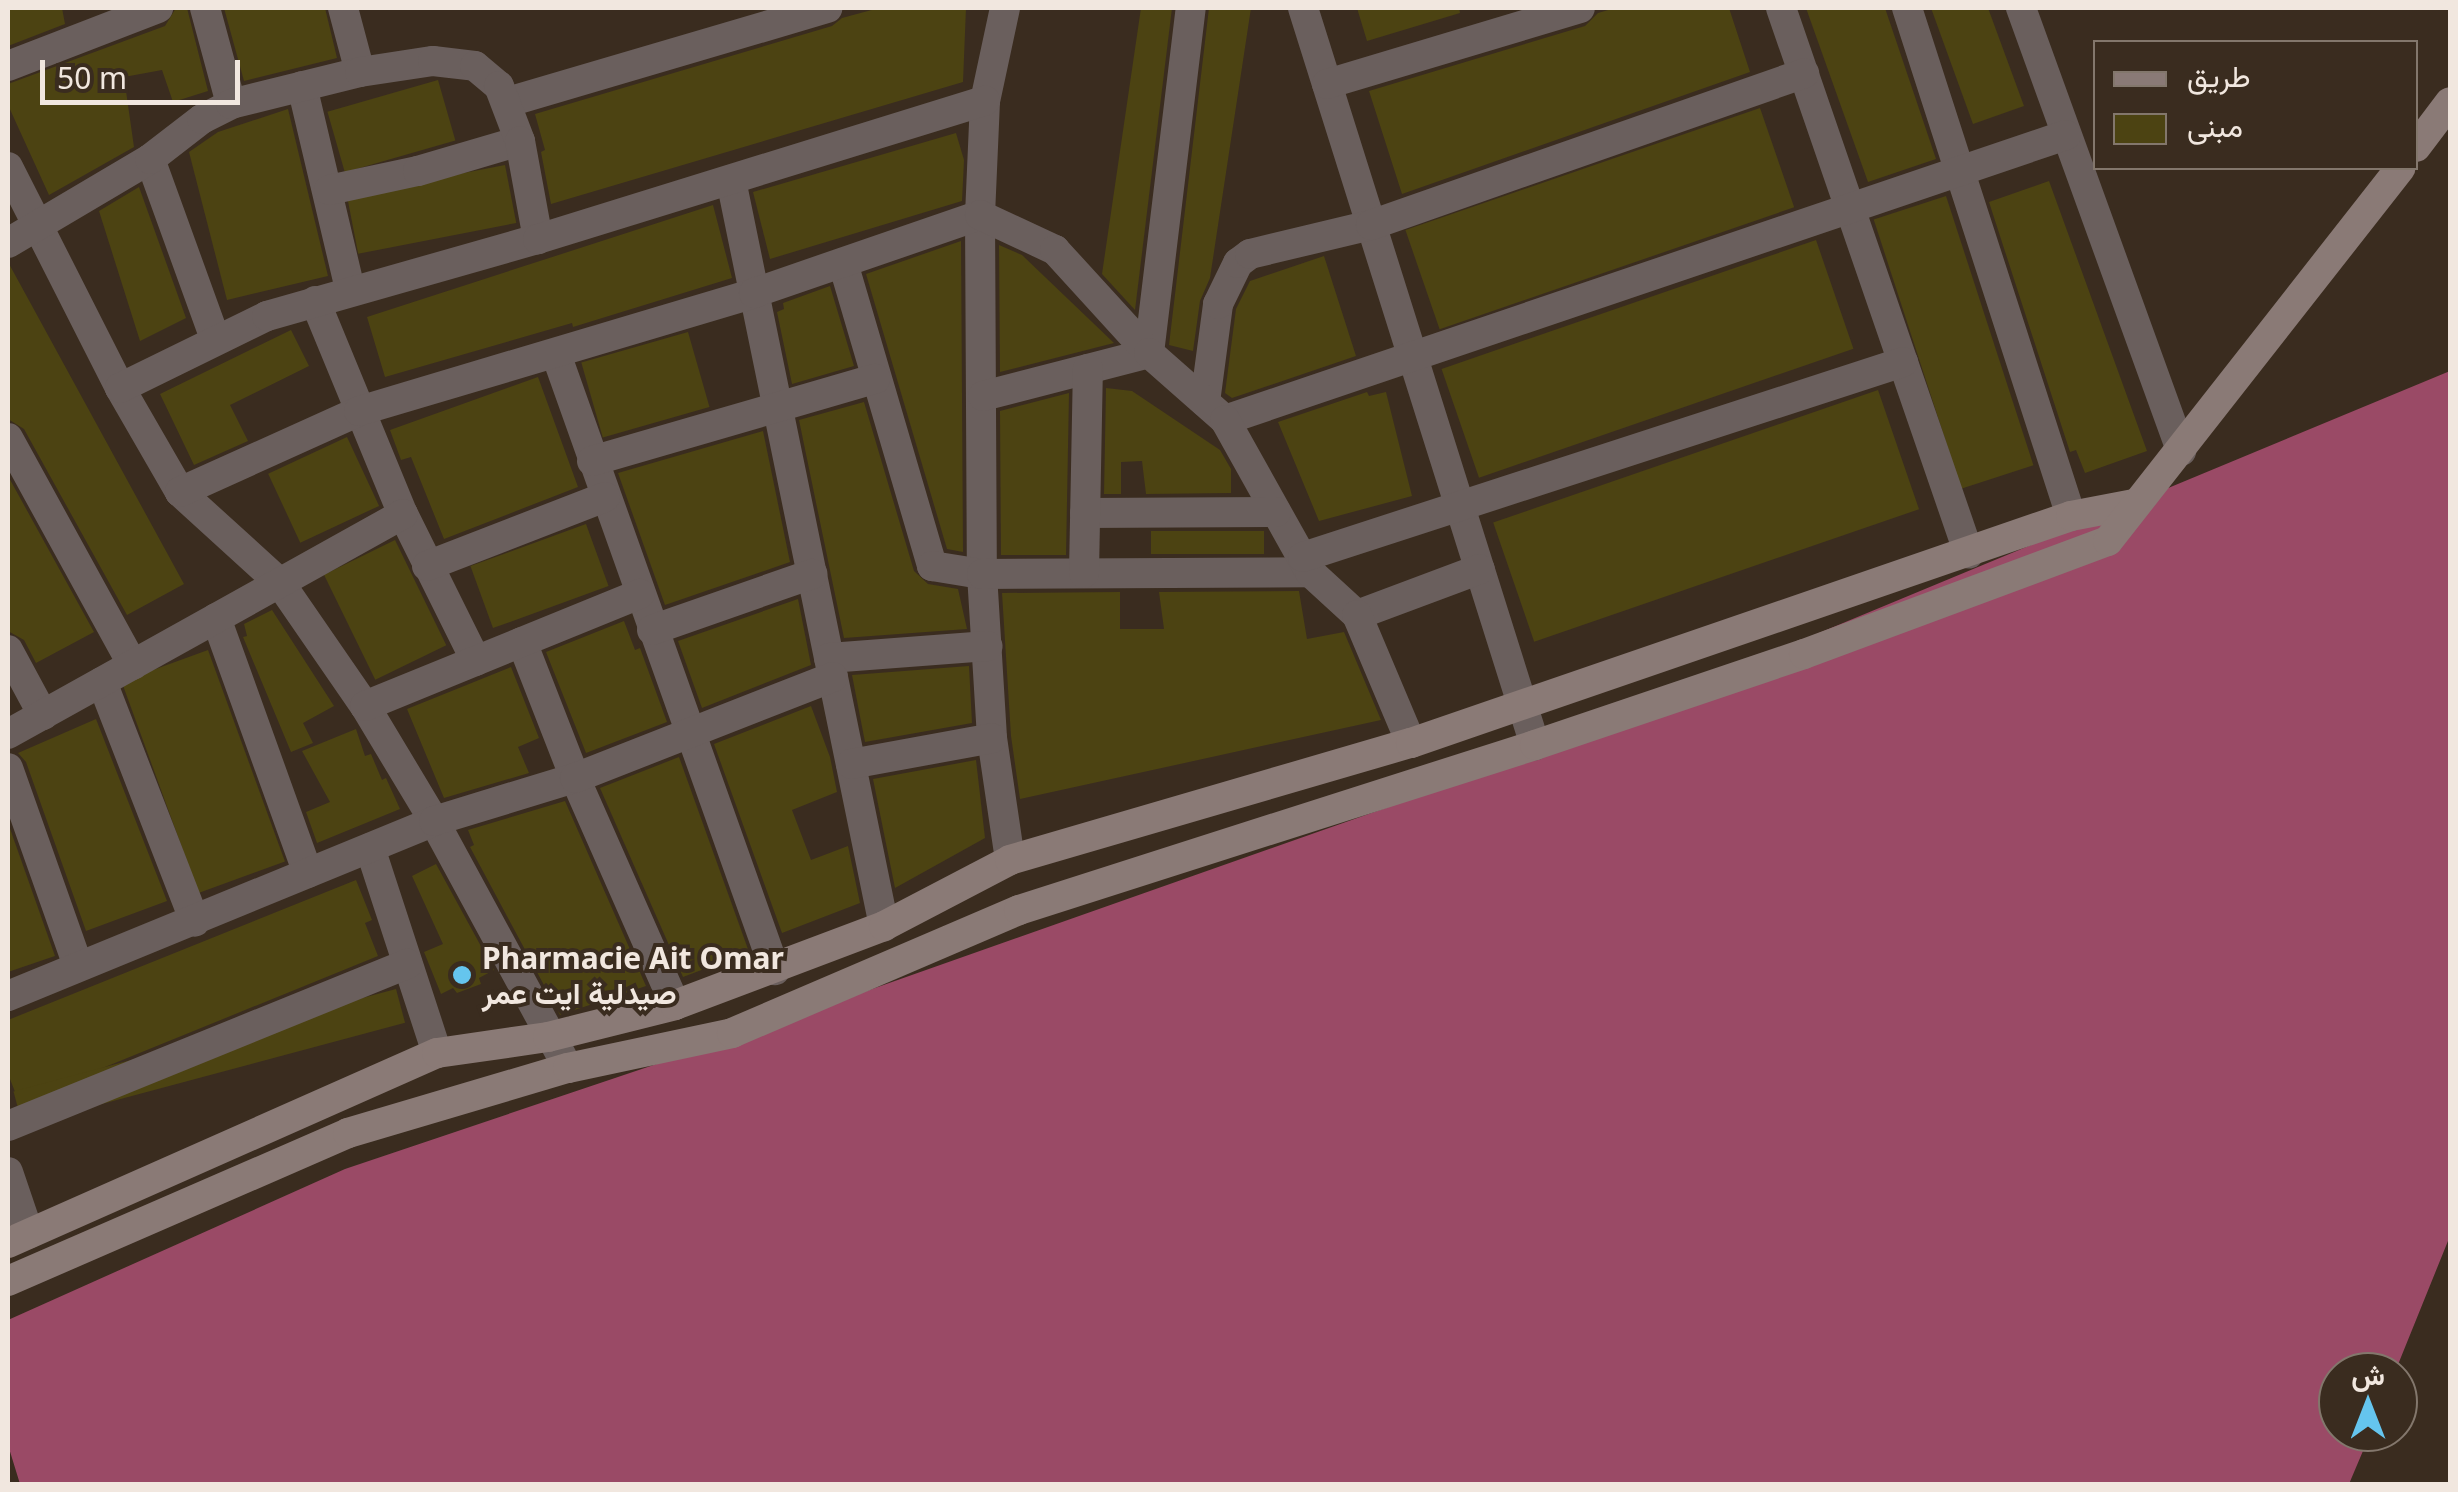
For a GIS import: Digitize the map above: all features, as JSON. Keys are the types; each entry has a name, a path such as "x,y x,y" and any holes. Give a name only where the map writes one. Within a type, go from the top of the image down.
{"street":[{"path":"8,66 158,8"},
{"path":"205,8 231,104"},
{"path":"344,8 360,72"},
{"path":"508,102 761,16 827,8"},
{"path":"1005,8 985,102 980,215 982,574 992,738 1010,860"},
{"path":"1150,352 1191,8"},
{"path":"1303,8 1534,745"},
{"path":"1327,84 1580,8"},
{"path":"1782,8 1969,554"},
{"path":"1907,8 2071,516"},
{"path":"2021,8 2181,452"},
{"path":"8,243 150,159 202,119 231,104 360,72 432,61 475,66 489,74 508,102 520,141 538,240"},
{"path":"1215,411 1218,304 1238,263 1250,254 1371,225 1804,74"},
{"path":"302,86 350,289"},
{"path":"120,388 216,339 350,289 538,240 985,102"},
{"path":"2418,145 2450,102"},
{"path":"1215,411 1412,357 2066,135"},
{"path":"328,190 418,171 520,141"},
{"path":"150,159 216,339"},
{"path":"8,167 120,388 180,492 280,583 366,706 434,821 568,1068"},
{"path":"8,1281 348,1133 568,1068 732,1032 1020,910 1804,654 2108,542 2398,170"},
{"path":"732,180 884,926"},
{"path":"180,492 359,411 754,293 980,215 1017,228 1055,250 1150,352 1215,411 1306,564 1358,615 1411,743"},
{"path":"844,263 930,564 982,574 1084,574 1306,564 1460,506 1903,362"},
{"path":"315,301 403,514 476,661"},
{"path":"983,396 1150,352"},
{"path":"556,354 775,970"},
{"path":"1084,574 1088,368"},
{"path":"592,461 876,379"},
{"path":"8,438 133,665"},
{"path":"427,566 605,497"},
{"path":"8,1172 18,1238 437,1053 548,1037 675,1005 884,926 1010,860 1523,708 2071,516 2134,504"},
{"path":"1085,513 1276,512"},
{"path":"8,734 403,514"},
{"path":"1358,615 1480,570"},
{"path":"652,630 812,574"},
{"path":"366,706 640,594"},
{"path":"216,618 308,873"},
{"path":"522,642 576,778 675,1005"},
{"path":"8,996 434,821 576,778 690,735 831,667 988,646"},
{"path":"8,652 43,714"},
{"path":"102,682 195,922"},
{"path":"850,764 992,738"},
{"path":"8,768 78,966"},
{"path":"370,848 437,1053"},
{"path":"8,1126 407,964"}],"shaded area":[{"path":"2450,371 2450,1236 2403,1352 2318,1352 2318,1452 2363,1452 2349,1484 20,1484 8,1445 8,1320 345,1169 722,1042 1465,780"}],"building":[{"path":"8,8 62,8 65,24 8,46"},
{"path":"176,8 187,8 208,91 173,102 162,70 124,77 134,147 49,195 8,105 8,84 165,26"},
{"path":"224,8 325,8 337,58 244,81"},
{"path":"879,8 966,8 963,82 551,204 541,152 545,150 535,114 832,26 842,18"},
{"path":"1141,8 1172,8 1135,310 1102,274"},
{"path":"1209,8 1251,8 1210,278 1200,301 1193,351 1169,345"},
{"path":"1357,8 1459,8 1460,13 1367,41"},
{"path":"1615,8 1729,8 1750,72 1402,194 1369,91 1585,26 1598,13"},
{"path":"1806,8 1885,8 1936,159 1868,182"},
{"path":"1931,8 1988,8 2024,106 1973,124"},
{"path":"438,80 455,141 345,172 327,112"},
{"path":"1760,108 1794,207 1440,329 1405,230"},
{"path":"288,109 328,276 227,300 189,152 218,132"},
{"path":"956,133 964,160 962,201 770,259 753,192"},
{"path":"505,165 516,223 358,254 347,196"},
{"path":"2049,181 2147,451 2085,473 2076,450 2070,452 1989,202"},
{"path":"139,187 186,318 140,341 99,211"},
{"path":"1946,196 2033,465 1961,489 1874,219"},
{"path":"713,205 732,278 573,327 572,323 385,377 367,317"},
{"path":"1816,240 1853,349 1479,478 1442,369"},
{"path":"961,241 963,552 947,549 866,274"},
{"path":"999,245 1022,255 1114,343 1000,372"},
{"path":"1324,256 1356,356 1232,398 1225,393 1236,309 1250,281"},
{"path":"8,262 184,584 127,615 24,429 8,419"},
{"path":"830,286 854,366 792,384 777,312 784,309 783,303"},
{"path":"291,330 309,366 230,405 248,441 194,465 160,394"},
{"path":"688,332 709,407 603,438 581,363"},
{"path":"538,377 578,487 444,539 411,457 401,460 390,430"},
{"path":"1106,388 1132,391 1220,450 1231,469 1231,493 1146,494 1142,461 1121,462 1121,494 1104,494"},
{"path":"1878,390 1919,509 1534,642 1493,523"},
{"path":"1367,392 1369,396 1386,392 1412,496 1319,521 1278,422"},
{"path":"1069,393 1066,555 1001,555 1000,411"},
{"path":"864,402 914,571 928,584 958,589 967,629 844,638 799,420"},
{"path":"763,431 790,562 665,605 618,473"},
{"path":"347,437 379,506 300,543 268,474"},
{"path":"8,476 94,632 36,663 24,640 8,631"},
{"path":"586,524 609,586 493,628 470,566"},
{"path":"1151,531 1264,531 1264,554 1151,554"},
{"path":"395,540 446,645 375,680 324,575"},
{"path":"1299,591 1307,639 1344,632 1381,720 1020,799 1011,736 1002,593 1120,592 1120,629 1164,629 1159,592"},
{"path":"798,599 811,665 702,708 678,641"},
{"path":"272,610 334,706 303,723 313,743 291,752 243,637 247,636 244,624"},
{"path":"624,621 635,650 640,648 667,722 586,753 546,652"},
{"path":"208,650 285,861 199,893 122,681"},
{"path":"969,666 972,723 865,742 852,675"},
{"path":"511,667 539,738 518,747 529,773 444,798 407,709"},
{"path":"811,706 830,757 837,792 792,810 811,860 848,846 860,903 782,933 714,744"},
{"path":"96,719 167,901 86,931 26,762 18,753"},
{"path":"356,729 365,756 371,754 400,809 317,843 306,812 330,802 302,751"},
{"path":"679,757 749,952 683,977 600,788"},
{"path":"976,760 985,838 895,888 873,779"},
{"path":"565,801 646,986 560,1015 470,847 474,845 468,830"},
{"path":"8,823 55,956 8,972"},
{"path":"436,864 494,970 479,978 481,984 457,993 453,988 441,994 424,952 443,944 412,876"},
{"path":"356,880 372,920 365,923 378,956 19,1102 8,1074 8,1020"},
{"path":"396,989 405,1023 23,1125 13,1091"}],"place":[{"name":"Pharmacie Ait Omar صيدلية ايت عمر","path":"462,975"}]}
